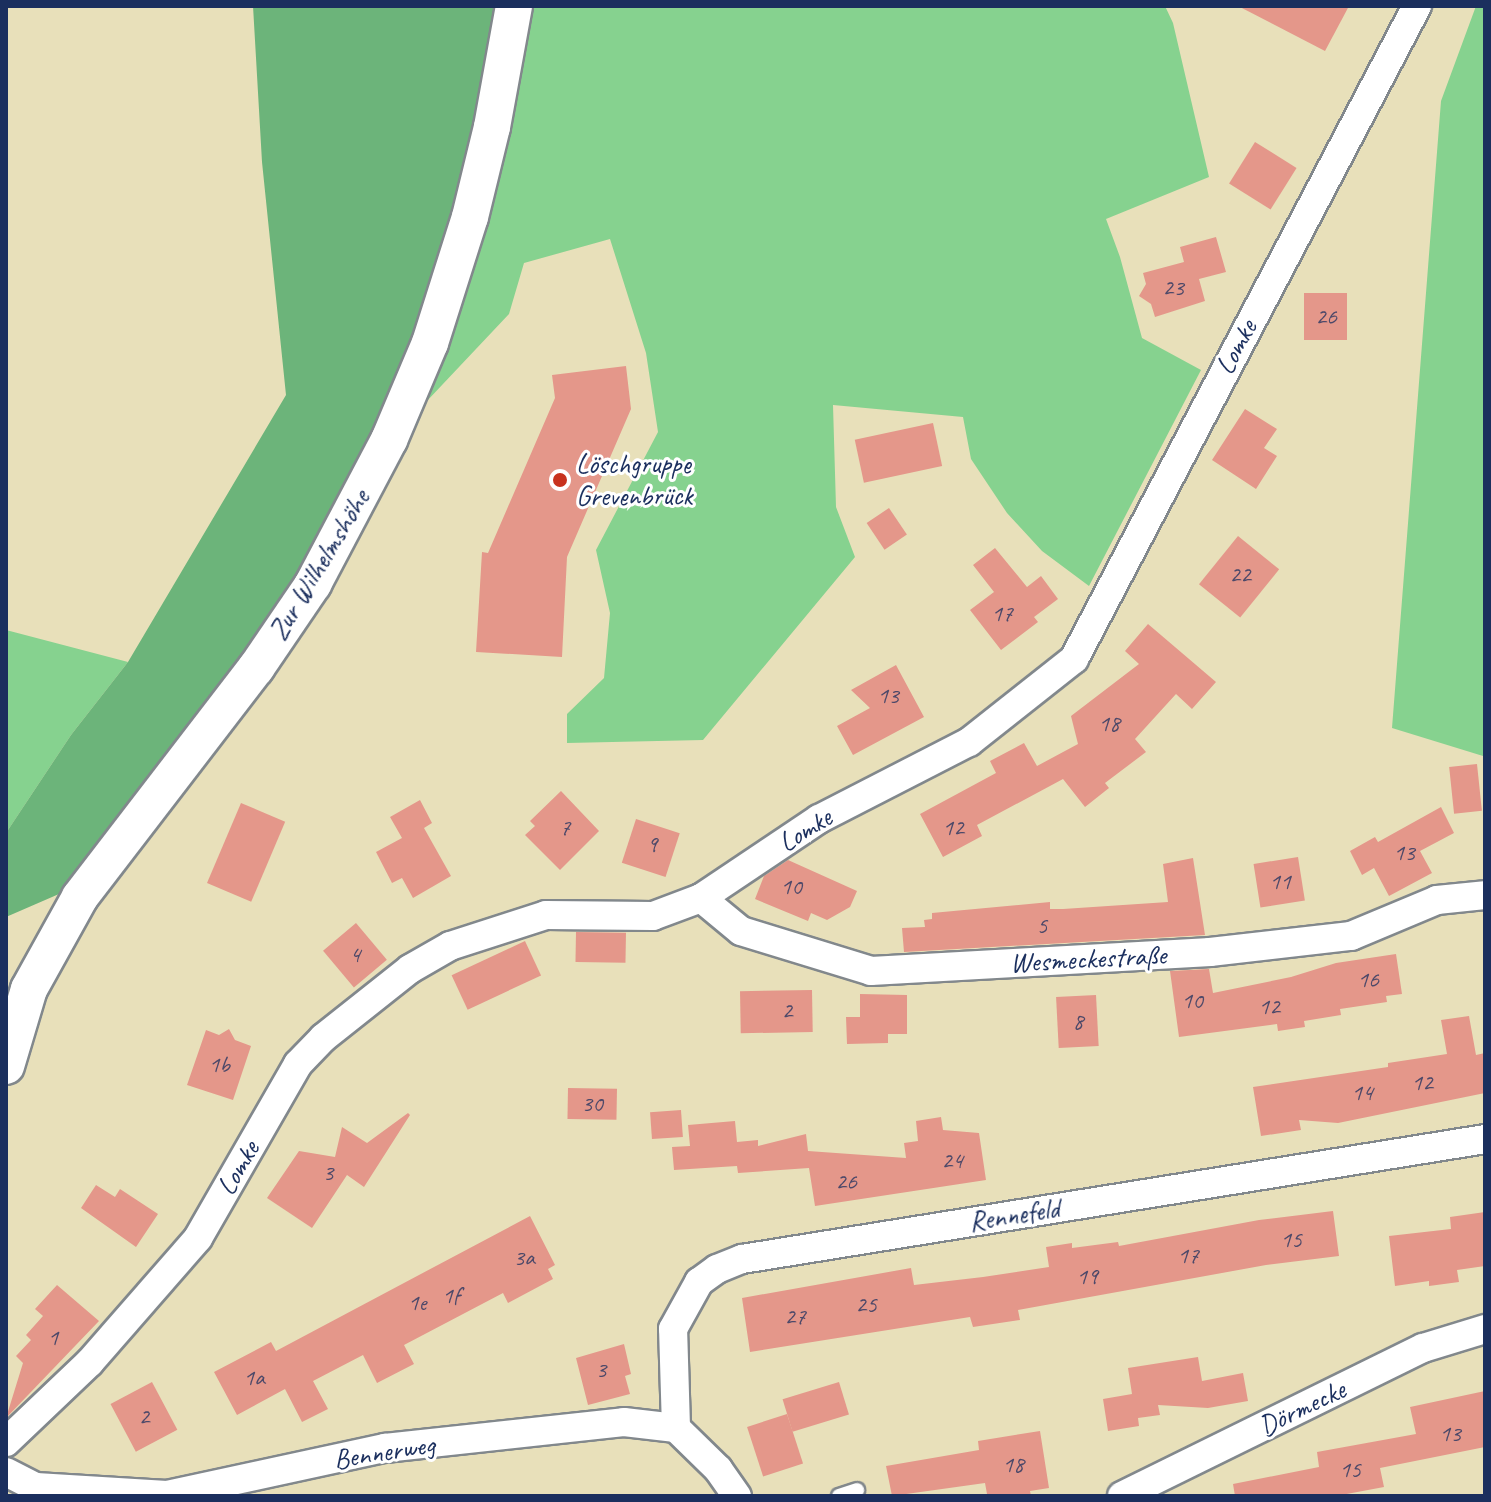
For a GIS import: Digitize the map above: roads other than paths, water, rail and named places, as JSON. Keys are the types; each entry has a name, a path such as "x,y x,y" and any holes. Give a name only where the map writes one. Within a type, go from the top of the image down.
{"street":[{"name":"Zur Wilhelmshöhe","path":"6,1066 29,989 80,897 272,644 313,584 389,440 430,343 470,217 492,127 514,6"},
{"name":"Lomke","path":"6,1442 90,1362 198,1238 298,1064 335,1028 410,969 450,946 546,915 653,916 701,898 819,819 969,742 1074,659 1417,6"},
{"name":"Wesmeckestraße","path":"701,898 741,931 871,971 1210,952 1351,936 1437,900 1485,895"},
{"name":"Rennefeld","path":"676,1428 673,1329 699,1282 717,1269 742,1259 1485,1139"},
{"name":"Dörmecke","path":"1122,1496 1423,1348 1485,1329"},
{"name":"Bennerweg","path":"6,1472 36,1487 167,1495 385,1448 624,1422 676,1428"},
{"path":"676,1428 718,1469 737,1496"}],"lane":[{"path":"839,1496 857,1490"}],"place":[{"name":"Löschgruppe Grevenbrück","path":"560,480"}]}
